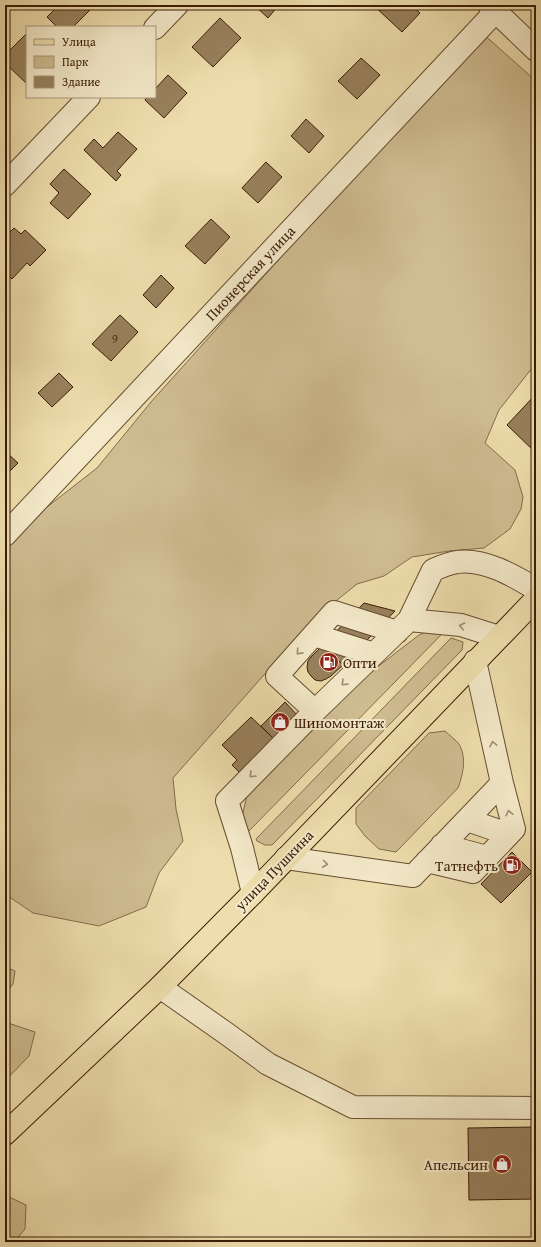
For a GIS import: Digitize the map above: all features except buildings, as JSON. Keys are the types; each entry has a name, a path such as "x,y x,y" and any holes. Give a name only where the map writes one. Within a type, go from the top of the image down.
{"main road":[{"name":"улица Пушкина","path":"5,1134 160,987 253,893 536,599"}],"street":[{"path":"156,27 177,5"},
{"path":"492,8 536,50"},
{"name":"Пионерская улица","path":"5,535 492,8"},
{"path":"5,185 88,98"},
{"path":"253,893 242,848 227,801 315,711 392,637 433,570 457,562 476,562 510,573 536,589"},
{"path":"315,711 277,676 334,612 392,637"},
{"path":"319,628 392,637 461,625 499,637"},
{"path":"427,861 473,872 514,829 502,783 476,661"},
{"path":"286,858 412,876 502,783"},
{"path":"466,820 508,834"},
{"path":"442,845 487,857"},
{"path":"160,987 228,1034 268,1064 353,1107 536,1108"}],"green space":[{"path":"482,33 536,81 536,363 499,410 485,443 515,470 523,497 521,509 510,529 484,548 449,551 412,557 384,576 357,584 326,609 263,676 173,778 176,809 183,841 159,873 146,907 99,926 33,913 5,894 5,550 47,507 97,468 151,402"},
{"path":"436,627 441,635 247,833 242,817 247,795 320,711 419,635"},
{"path":"451,638 463,642 462,650 272,845 265,845 257,841 256,839"},
{"path":"445,731 459,744 463,755 463,772 458,788 396,852 379,849 365,836 356,824 356,808 429,733"},
{"path":"5,967 15,971 13,984 5,994"},
{"path":"5,1022 35,1032 29,1056 5,1081"},
{"path":"9,1197 26,1205 25,1229 14,1242 5,1242 5,1201"}],"place":[{"name":"Опти","path":"329,662"},
{"name":"Шиномонтаж","path":"280,722"},
{"name":"Татнефть","path":"512,865"},
{"name":"Апельсин","path":"502,1164"}]}
